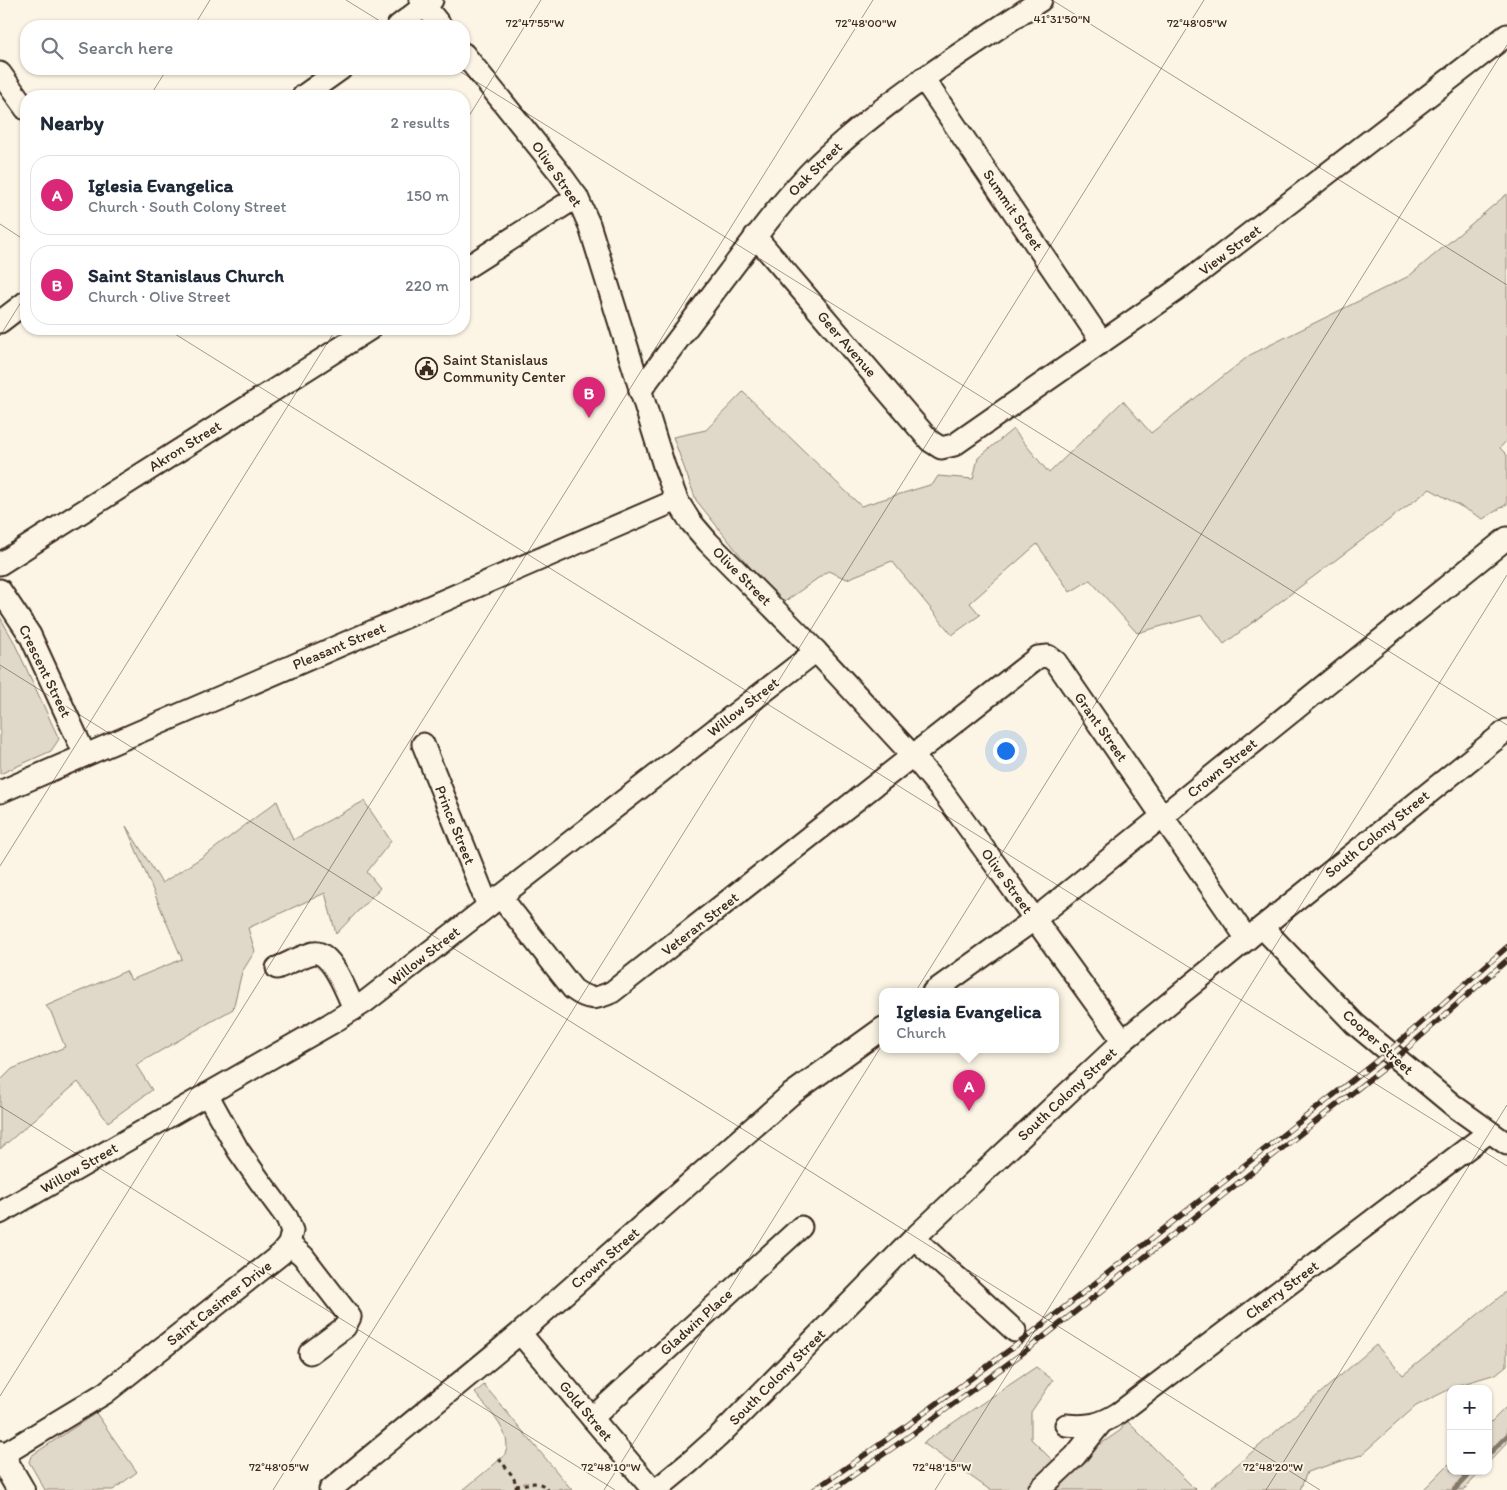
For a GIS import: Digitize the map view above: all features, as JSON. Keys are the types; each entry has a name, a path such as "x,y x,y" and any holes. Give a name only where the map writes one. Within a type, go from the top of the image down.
{"main road":[{"path":"1,1455 21,1490"}],"street":[{"name":"Oak Street","path":"640,391 755,236 787,197 817,165 882,108 1041,0"},
{"path":"405,20 426,2 438,20"},
{"name":"View Street","path":"941,448 954,445 1174,292 1507,35"},
{"name":"Olive Street","path":"470,61 559,172 577,198 589,224 664,466 678,500 690,521 708,542 816,651 913,756 942,791 1123,1041"},
{"path":"0,73 20,101"},
{"path":"312,90 333,75"},
{"name":"Summit Street","path":"924,78 1102,342"},
{"path":"470,265 577,198"},
{"name":"Geer Avenue","path":"755,236 930,441 941,448"},
{"path":"0,322 20,307"},
{"name":"Akron Street","path":"0,564 361,335"},
{"name":"Pleasant Street","path":"0,792 678,500"},
{"name":"Crown Street","path":"939,988 1035,919 1507,538"},
{"name":"Crescent Street","path":"0,590 30,635 85,755"},
{"name":"Willow Street","path":"0,1213 330,1024 365,1002 816,651"},
{"name":"Grant Street","path":"913,756 1038,657 1048,656 1056,662 1162,816 1255,933"},
{"name":"South Colony Street","path":"654,1490 719,1436 914,1238 1123,1041 1507,730"},
{"name":"Prince Street","path":"423,744 494,901"},
{"name":"Veteran Street","path":"494,901 573,989 584,996 598,998 612,992 913,756"},
{"name":"Cooper Street","path":"1255,933 1355,1024 1423,1082 1507,1144"},
{"path":"276,968 315,952 324,955 334,966 354,1009"},
{"name":"Crown Street","path":"330,1490 520,1333 790,1095 879,1031"},
{"path":"207,1094 238,1150 287,1218 292,1231 289,1244 303,1256 350,1317 345,1327 310,1353"},
{"name":"Cherry Street","path":"1066,1425 1092,1425 1105,1422 1119,1414 1489,1132"},
{"name":"Gladwin Place","path":"592,1418 801,1228"},
{"path":"914,1238 1015,1330"},
{"name":"Saint Casimer Drive","path":"1,1455 105,1393 281,1254 289,1244"},
{"name":"Gold Street","path":"520,1333 654,1490"},
{"path":"1040,1490 1075,1456 1101,1423"}],"path":[{"path":"499,1459 514,1480 516,1489 532,1484 542,1484 547,1490"}],"shaded area":[{"path":"1507,194 1507,440 1500,448 1507,455 1507,504 1483,519 1430,489 1224,644 1202,615 1137,633 1090,580 1070,592 1037,544 970,603 980,615 952,635 892,561 847,579 828,571 780,605 696,500 673,437 706,430 743,392 861,506 933,484 938,476 973,479 978,458 1013,429 1049,473 1123,401 1151,433 1250,355 1409,276"},
{"path":"0,617 13,640 59,739 51,751 0,774"},
{"path":"277,801 293,840 364,801 391,841 367,872 380,888 336,934 325,893 248,928 255,951 242,972 233,1009 136,1065 152,1090 108,1122 78,1082 0,1149 0,1081 12,1069 65,1047 51,1012 46,1006 126,971 131,980 182,959 126,826 162,883 210,852"},
{"path":"1507,1291 1507,1365 1496,1374 1459,1385 1447,1385 1447,1390 1416,1406 1361,1455 1307,1472 1300,1490 1208,1490 1376,1345 1403,1375"},
{"path":"1036,1367 1053,1380 1031,1412 1031,1439 1056,1464 1076,1461 1121,1430 1126,1420 1196,1490 990,1490 923,1443"},
{"path":"484,1385 572,1490 562,1490 561,1488 556,1490 463,1490 503,1457 507,1449 504,1432 499,1423 475,1393"},
{"path":"1507,1406 1507,1443 1492,1459 1492,1430 1492,1421"},
{"path":"96,1413 137,1472 113,1490 45,1490 29,1462 31,1456"},
{"path":"1447,1466 1447,1475 1477,1475 1464,1490 1423,1490"}],"waterway":[{"path":"1492,1451 1507,1436"},
{"path":"1454,1490 1468,1475"}],"railway":[{"path":"814,1490 905,1427 1023,1340 1388,1052 1507,947"},
{"path":"832,1490 911,1435 1032,1346 1395,1059 1507,960"}],"place":[{"name":"Saint Stanislaus Community Center","path":"427,369"},
{"name":"Saint Stanislaus Church","path":"589,418"},
{"name":"Iglesia Evangelica","path":"969,1111"}]}
